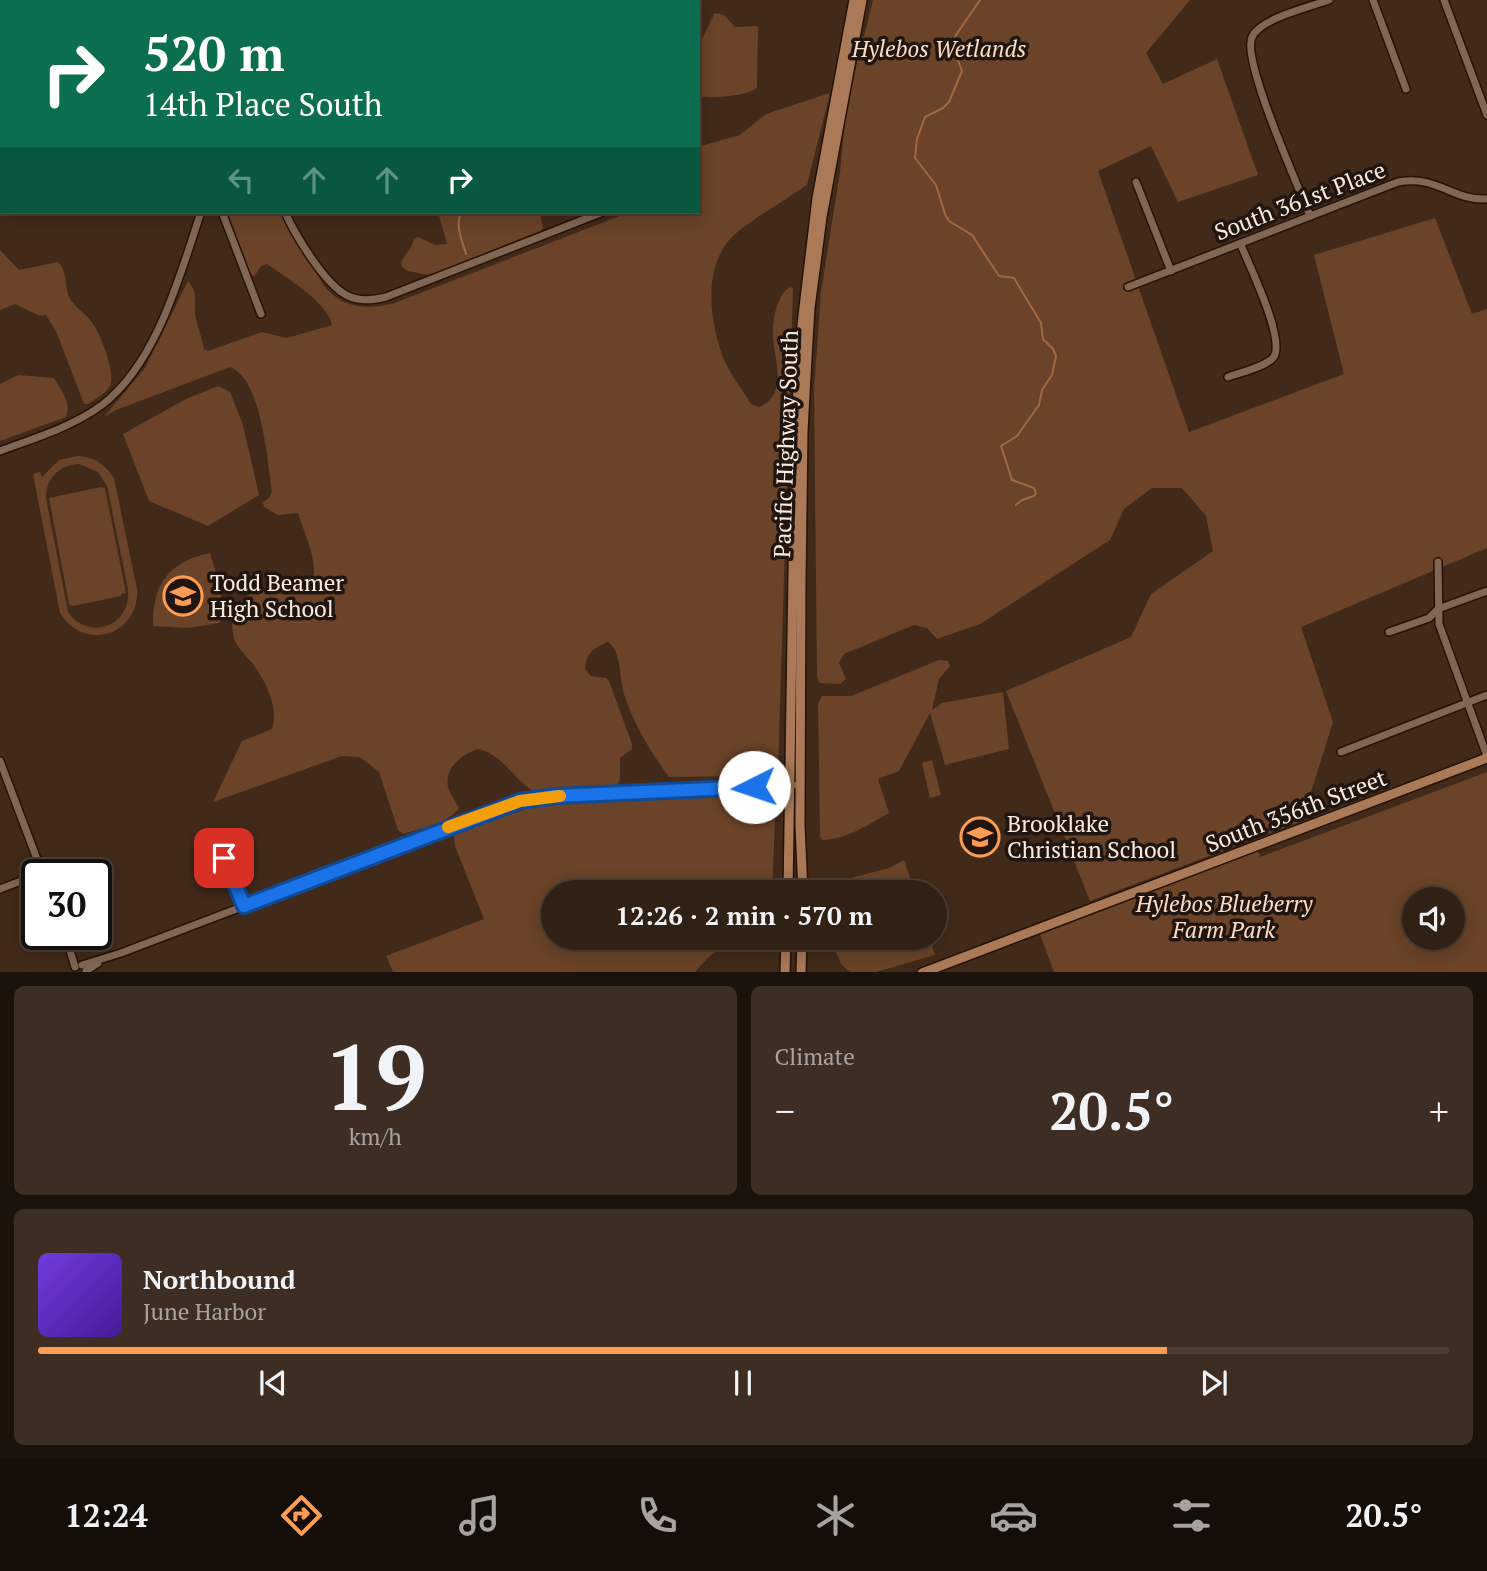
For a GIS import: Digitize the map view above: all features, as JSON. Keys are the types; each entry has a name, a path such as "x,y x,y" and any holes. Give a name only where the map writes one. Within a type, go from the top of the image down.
{"main road":[{"name":"Pacific Highway South","path":"788,880 795,443 801,333 817,198 854,0"},
{"name":"Pacific Highway South","path":"803,880 800,785 803,458 810,308 825,195 862,0"},
{"name":"South 356th Street","path":"922,972 1487,757"},
{"path":"785,972 786,950"},
{"path":"801,950 803,972"}],"street":[{"path":"1310,216 1251,59 1252,37 1263,26 1275,20 1329,0"},
{"path":"1373,0 1406,89"},
{"path":"1444,0 1487,115"},
{"name":"South 361st Place","path":"1128,287 1391,184 1410,180 1437,184 1463,196 1487,199"},
{"path":"1136,181 1171,271"},
{"path":"0,451 75,422 102,405 123,383 143,359 160,323 200,214"},
{"path":"223,214 261,313"},
{"path":"286,214 331,282 349,297 361,300 386,297 598,214"},
{"path":"1228,377 1269,361 1275,355 1277,346 1274,329 1241,244"},
{"path":"1438,562 1441,632 1487,757"},
{"path":"1389,632 1429,618 1438,609 1487,591"},
{"path":"1341,752 1487,695"},
{"path":"0,761 34,859"},
{"path":"71,950 78,969 520,801 556,796 800,785"},
{"path":"224,858 244,906"},
{"path":"0,889 21,882"}],"green space":[{"name":"Hylebos Wetlands","path":"873,0 1190,0 1146,53 1163,84 1217,59 1258,175 1178,202 1151,146 1098,171 1189,432 1344,374 1314,255 1435,218 1472,314 1487,309 1487,548 1301,627 1333,722 1302,821 1090,901 1006,691 1131,637 1151,594 1213,551 1206,516 1182,488 1152,488 1124,509 1110,540 980,624 937,639 927,628 914,625 844,654 839,663 846,679 840,684 819,683 817,676 814,391 821,292 840,172 845,120 862,37"},
{"path":"714,14 724,15 735,27 758,28 757,88 752,91 729,96 700,96 700,43"},
{"path":"830,93 807,185 735,234 724,246 717,261 711,292 714,326 723,357 751,404 759,407 775,393 778,374 773,342 774,319 783,293 791,287 793,289 778,769 775,774 669,777 633,716 622,688 616,652 608,642 592,652 585,669 591,676 609,681 632,744 632,749 620,758 620,779 617,786 536,792 522,783 495,757 478,749 456,762 449,773 448,787 459,808 441,822 403,834 398,830 379,772 360,757 342,756 213,802 242,741 272,729 274,721 267,687 235,641 232,620 236,610 249,595 258,592 292,595 301,592 311,580 314,563 298,513 278,515 264,507 263,502 269,498 272,491 261,422 249,387 241,375 230,367 104,417 145,368 188,281 194,293 195,314 204,349 208,351 262,332 287,338 332,325 315,299 267,264 261,266 254,277 250,273 228,214 283,214 331,294 355,306 392,304 625,214 700,214 700,145 740,135 766,114"},
{"path":"439,214 540,214 543,228 537,234 447,270 429,275 408,271 402,267 401,262 414,239 418,237 435,245 447,244"},
{"path":"0,250 19,270 58,262 61,266 69,297 95,326 106,351 110,369 110,386 88,404 84,404 56,331 46,315 40,316 15,304 0,310"},
{"path":"18,375 54,378 65,397 68,407 66,417 0,441 0,384"},
{"path":"218,386 230,392 243,425 259,495 208,526 149,501 123,434 186,399"},
{"path":"78,456 89,458 103,465 114,478 137,589 136,605 130,618 109,633 83,633 70,625 60,613 33,474 40,472 42,477 59,460","holes":["79,464 98,472 107,486 128,589 123,612 107,626 97,628 77,621 68,612 46,498 51,479 65,467"]},
{"path":"105,488 126,593 73,606 69,604 49,498"},
{"path":"210,553 220,586 224,616 219,623 188,628 153,626 156,599 165,578 183,562"},
{"path":"939,660 948,661 950,666 939,679 932,710 942,703 1003,692 1009,749 945,765 930,713 899,771 878,779 889,813 848,834 822,840 818,704 822,696 851,696"},
{"path":"932,760 941,795 930,798 922,763"},
{"name":"Hylebos Blueberry Farm Park","path":"1487,772 1487,972 1054,972 1038,929 1256,847 1260,857"},
{"path":"770,793 776,796 772,880 541,880 541,950 718,950 695,972 393,972 386,956 484,919 455,846 454,834 546,804"},
{"path":"904,860 911,880 844,880 889,868"},
{"path":"835,950 933,950 935,955 876,972 850,972 841,964"}],"waterway":[{"path":"980,0 954,38 962,71 949,102 925,117 917,139 915,158 936,185 949,221 972,235 999,276 1014,278 1041,323 1043,339 1056,356 1052,375 1042,390 1039,405 1017,436 1001,446 1012,480 1034,488 1036,493 1016,505"},
{"path":"460,214 459,228 466,254"}],"slow traffic":[{"path":"448,827 520,801 560,796"}],"place":[{"name":"Todd Beamer High School","path":"183,596"},
{"name":"Brooklake Christian School","path":"980,837"}],"route":[{"path":"224,858 244,906 520,801 556,796 754,787"}]}
